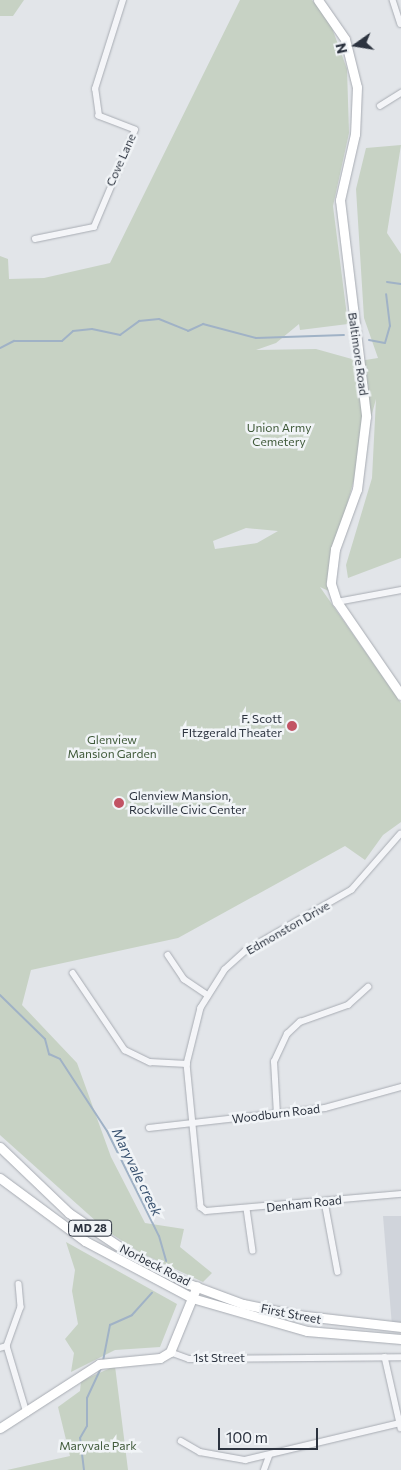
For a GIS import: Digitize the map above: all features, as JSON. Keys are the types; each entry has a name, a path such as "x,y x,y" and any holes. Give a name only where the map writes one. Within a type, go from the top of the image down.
{"street":[{"name":"Cove Lane","path":"35,238 94,227 136,130 99,116 95,89 123,0"},
{"name":"Baltimore Road","path":"318,0 345,39 358,107 340,200 365,426 357,489 331,568 336,602 401,695"},
{"path":"393,0 401,24"},
{"path":"380,106 401,93"},
{"path":"336,602 401,590"},
{"name":"Edmonston Drive","path":"206,1211 201,1207 187,1064 193,1028 208,995 226,970 246,951 352,890 401,834"},
{"path":"168,955 184,978 208,995"},
{"path":"73,973 125,1050 150,1062 187,1064"},
{"path":"277,1115 274,1062 287,1034 309,1018 348,1006 368,987"},
{"name":"Woodburn Road","path":"149,1128 277,1115 325,1108 401,1087"},
{"name":"Norbeck Road","path":"0,1147 69,1213 132,1256 197,1286"},
{"name":"Norbeck Road","path":"0,1178 85,1241 192,1298"},
{"name":"Denham Road","path":"206,1211 247,1210 401,1194"},
{"path":"324,1202 338,1272"},
{"path":"247,1210 253,1251"},
{"path":"19,1284 21,1307 7,1346 27,1413"},
{"path":"0,1428 27,1413 103,1362 149,1360 170,1352 197,1286"},
{"name":"First Street","path":"197,1286 243,1304 297,1315 401,1327"},
{"name":"First Street","path":"192,1298 307,1331 401,1339"},
{"path":"0,1348 7,1346"},
{"name":"1st Street","path":"170,1352 189,1359 401,1357"},
{"path":"181,1441 227,1458 269,1456 400,1425 384,1357"},
{"path":"264,1470 269,1456"}],"shaded area":[{"path":"383,1216 401,1216 401,1327 392,1326"}],"green space":[{"path":"0,0 24,0 13,16 0,16"},
{"path":"240,0 312,0 328,17 347,69 349,133 333,206 348,324 300,330 299,324 276,343 256,350 316,349 359,361 378,358 364,318 356,189 366,148 401,145 387,233 401,254 401,558 348,578 346,565 372,478 376,399 335,549 333,593 320,587 401,703 401,822 383,835 365,860 345,846 178,938 31,970 22,1005 77,1063 111,1157 145,1223 184,1229 180,1247 212,1273 203,1282 141,1253 107,1231 0,1135 0,256 8,259 9,279 44,278 110,263","holes":["246,528 278,531 257,543 215,549 213,541"]},
{"path":"66,1242 177,1304 160,1347 115,1350 71,1372 74,1353 65,1339 78,1324 72,1291 75,1270"},
{"name":"Maryvale Park","path":"115,1366 128,1470 7,1470 70,1456 58,1407 80,1391 81,1381"}],"waterway":[{"path":"387,282 401,284"},
{"path":"369,340 385,343 390,326 386,294"},
{"path":"0,348 14,341 62,341 73,331 92,329 120,335 139,321 159,319 188,331 203,324 256,338 344,335"},
{"name":"Maryvale creek","path":"0,995 45,1039 49,1054 60,1059 107,1131 159,1236 166,1261"},
{"name":"Maryvale creek","path":"103,1361 110,1325 132,1315 152,1293"},
{"name":"Maryvale creek","path":"84,1470 80,1438 87,1426 87,1398 102,1366"}],"place":[{"name":"F. Scott FItzgerald Theater","path":"292,726"},
{"name":"Glenview Mansion, Rockville Civic Center","path":"119,803"}],"park label":[{"name":"Union Army Cemetery","path":"279,435"},
{"name":"Glenview Mansion Garden","path":"112,747"}]}
